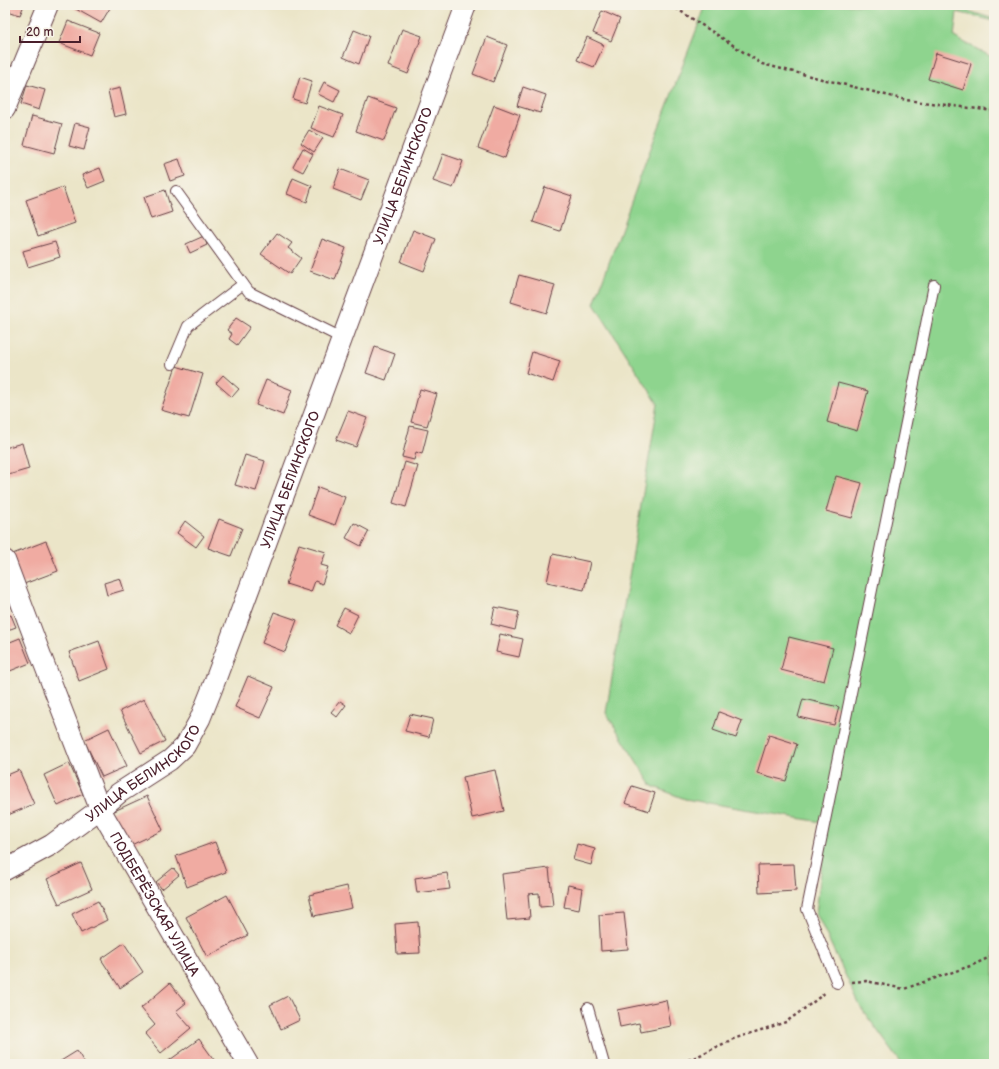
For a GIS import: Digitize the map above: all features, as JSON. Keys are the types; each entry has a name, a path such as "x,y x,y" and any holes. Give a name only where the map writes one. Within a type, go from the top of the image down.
{"street":[{"path":"5,109 48,5"},
{"name":"УЛИЦА БЕЛИНСКОГО","path":"5,870 51,845 119,793 170,760 184,746 200,719 466,5"},
{"name":"ПОДБЕРЁЗСКАЯ УЛИЦА","path":"5,560 100,809 248,1064"}],"lane":[{"path":"176,191 249,292 342,338"},
{"path":"172,364 188,326 243,284"},
{"path":"838,983 807,909 934,285"},
{"path":"588,1008 604,1064"}],"path":[{"path":"671,5 762,64 906,100 994,111"},
{"path":"677,1064 696,1057 733,1039 786,1022 812,1004 838,983 866,981 904,989 973,965 994,955"}],"green space":[{"path":"706,5 949,5 994,19 994,21 957,12 954,37 994,58 994,1064 902,1064 861,1008 816,913 827,823 685,799 652,786 606,713 658,404 594,304 649,153"}],"building":[{"path":"5,5 24,5 20,15 5,10"},
{"path":"76,5 104,5 110,8 101,23 74,8"},
{"path":"602,11 620,19 611,41 593,33"},
{"path":"68,21 99,33 90,55 59,43"},
{"path":"402,29 422,36 408,74 388,66"},
{"path":"354,30 369,36 359,64 343,57"},
{"path":"487,37 507,45 493,82 473,74"},
{"path":"587,37 604,45 594,67 577,60"},
{"path":"936,53 971,64 963,90 928,79"},
{"path":"300,77 312,81 305,103 293,99"},
{"path":"324,82 340,90 334,102 318,94"},
{"path":"27,85 45,90 39,110 21,104"},
{"path":"523,87 546,95 540,113 517,106"},
{"path":"120,88 126,114 114,117 108,91"},
{"path":"368,98 396,108 384,141 356,131"},
{"path":"494,105 520,115 505,158 478,148"},
{"path":"319,106 343,115 334,137 311,128"},
{"path":"32,116 62,124 54,153 24,145"},
{"path":"75,123 90,127 84,150 69,146"},
{"path":"309,130 323,138 314,152 301,143"},
{"path":"303,148 313,154 303,172 293,167"},
{"path":"443,154 463,161 453,188 433,181"},
{"path":"179,159 185,176 170,181 164,164"},
{"path":"100,168 105,181 88,188 82,175"},
{"path":"340,169 369,180 361,200 333,189"},
{"path":"293,178 312,186 307,202 287,194"},
{"path":"63,187 75,223 38,236 26,200"},
{"path":"545,187 572,196 560,231 533,222"},
{"path":"165,190 172,212 151,219 144,197"},
{"path":"413,230 436,239 424,271 401,262"},
{"path":"277,233 292,243 288,248 301,258 290,274 261,254"},
{"path":"204,236 207,245 190,253 186,244"},
{"path":"322,239 346,248 335,280 310,271"},
{"path":"55,242 60,257 28,267 23,251"},
{"path":"519,275 555,285 547,313 511,302"},
{"path":"236,318 250,327 237,345 229,339 232,334 227,330"},
{"path":"375,347 395,354 386,380 366,373"},
{"path":"532,352 560,361 553,382 526,373"},
{"path":"176,366 203,374 189,418 161,410"},
{"path":"223,375 239,389 232,397 216,383"},
{"path":"266,380 292,390 283,415 256,405"},
{"path":"838,383 868,391 857,431 827,422"},
{"path":"420,389 437,394 427,426 411,422"},
{"path":"348,411 367,418 356,447 336,440"},
{"path":"410,426 428,430 422,454 416,452 414,460 402,457"},
{"path":"22,443 29,469 5,476 5,448"},
{"path":"245,455 265,461 256,491 235,485"},
{"path":"405,462 418,466 406,507 393,503"},
{"path":"836,476 862,483 852,518 826,511"},
{"path":"318,487 345,497 335,525 308,515"},
{"path":"219,519 242,528 231,556 208,548"},
{"path":"185,521 204,536 196,547 177,533"},
{"path":"354,523 369,531 361,546 346,538"},
{"path":"46,541 58,571 16,587 5,557"},
{"path":"299,544 326,552 321,565 328,567 322,584 315,581 311,592 286,584"},
{"path":"553,554 590,562 584,590 547,582"},
{"path":"120,578 124,590 107,595 104,583"},
{"path":"495,607 519,612 515,630 491,624"},
{"path":"344,608 358,615 349,633 335,625"},
{"path":"274,612 297,620 285,652 262,643"},
{"path":"11,615 16,627 5,631 5,617"},
{"path":"500,634 523,639 519,657 496,652"},
{"path":"789,637 833,648 824,681 781,670"},
{"path":"20,638 30,663 5,673 5,644"},
{"path":"99,641 109,669 79,681 69,652"},
{"path":"248,676 274,687 260,718 235,707"},
{"path":"144,699 165,741 141,753 120,711"},
{"path":"803,699 839,707 834,725 798,717"},
{"path":"340,701 346,705 337,717 331,712"},
{"path":"719,712 742,721 736,738 713,730"},
{"path":"410,714 433,719 429,737 405,731"},
{"path":"109,728 127,766 102,777 84,740"},
{"path":"769,735 797,744 786,781 757,773"},
{"path":"69,763 83,794 58,806 44,775"},
{"path":"19,770 34,804 8,815 5,808 5,776"},
{"path":"495,770 504,811 472,818 463,777"},
{"path":"632,786 655,793 649,811 625,803"},
{"path":"147,796 163,830 127,847 110,813"},
{"path":"215,842 226,872 187,887 176,856"},
{"path":"577,844 595,849 591,865 573,860"},
{"path":"81,863 92,889 59,904 47,879"},
{"path":"794,864 796,891 759,893 758,865"},
{"path":"173,868 179,875 162,889 156,882"},
{"path":"549,868 553,906 540,907 539,893 528,894 530,918 507,920 502,874"},
{"path":"447,873 450,889 417,893 415,878"},
{"path":"568,885 582,888 579,910 564,907"},
{"path":"347,886 352,908 314,916 309,895"},
{"path":"227,895 248,935 207,957 186,917"},
{"path":"98,901 107,920 81,933 72,914"},
{"path":"624,913 628,949 601,951 599,915"},
{"path":"418,922 420,953 397,954 395,924"},
{"path":"124,943 143,972 120,988 101,959"},
{"path":"170,983 186,1003 176,1011 191,1028 161,1053 145,1034 155,1025 141,1008"},
{"path":"288,996 300,1020 281,1029 270,1005"},
{"path":"666,1000 671,1026 641,1032 639,1023 620,1027 617,1010"},
{"path":"199,1039 217,1064 168,1064 167,1062"},
{"path":"77,1051 85,1064 56,1064"}]}
